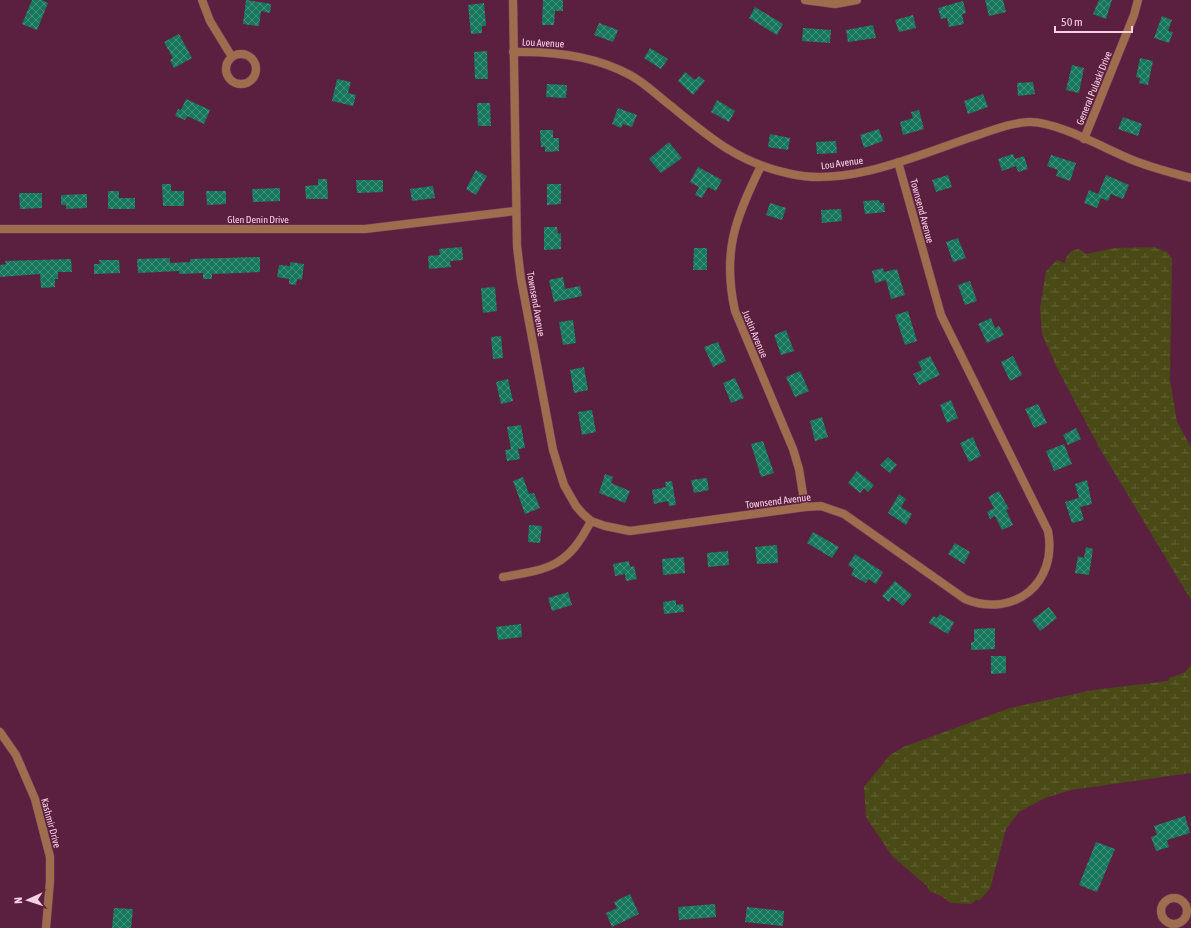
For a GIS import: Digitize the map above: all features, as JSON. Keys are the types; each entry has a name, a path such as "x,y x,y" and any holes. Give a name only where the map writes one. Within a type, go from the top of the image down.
{"street":[{"path":"202,0 210,21 232,58"},
{"name":"Townsend Avenue","path":"513,0 515,211 521,279 553,450 559,474 569,496 576,506 591,520 616,529 630,531 805,506 820,506 844,514 965,599 984,605 998,605 1012,602 1029,592 1042,578 1049,560 1050,540 1045,522 941,315 898,162"},
{"path":"805,0 835,4 857,0"},
{"name":"General Pulaski Drive","path":"1084,139 1134,16 1138,0"},
{"name":"Lou Avenue","path":"513,52 538,51 574,55 620,70 641,82 716,142 736,155 761,166 792,174 827,177 853,173 898,162 1021,123 1031,122 1053,126 1136,161 1189,177"},
{"name":"Justin Avenue","path":"761,166 742,204 734,227 729,263 729,288 734,311 793,450 799,469 805,506"},
{"name":"Glen Denin Drive","path":"0,229 365,229 515,211"},
{"path":"503,577 538,571 560,561 572,551 582,538 591,520"},
{"name":"Kashmir Drive","path":"0,732 16,756 35,799 50,857 50,881 46,928"}],"green space":[{"path":"1154,247 1167,252 1172,259 1170,380 1177,422 1191,447 1191,600 1099,447 1058,370 1042,334 1040,308 1046,271 1057,260 1065,263 1069,253 1073,250 1079,249 1086,254 1114,248"},
{"path":"1191,665 1191,773 1071,790 1045,798 1019,812 1006,829 990,889 980,900 976,900 971,904 951,903 938,894 930,892 927,886 892,856 866,817 864,787 889,756 903,747 1010,708 1093,690 1168,681 1169,678 1184,673"}],"building":[{"path":"32,0 42,0 48,3 37,30 22,24"},
{"path":"246,0 271,4 270,13 261,11 259,26 243,24"},
{"path":"543,0 563,0 563,11 555,11 554,25 542,25"},
{"path":"985,0 1003,0 1006,12 989,16"},
{"path":"1099,0 1112,0 1106,19 1093,14"},
{"path":"963,1 966,13 962,14 964,24 949,27 947,18 941,19 938,8"},
{"path":"484,3 486,26 482,26 482,33 471,34 468,5"},
{"path":"755,7 783,24 777,35 749,18"},
{"path":"913,15 916,28 899,32 895,20"},
{"path":"1162,16 1172,20 1168,31 1173,32 1169,43 1154,38"},
{"path":"599,23 618,30 613,42 594,35"},
{"path":"873,25 876,38 848,42 846,30"},
{"path":"803,28 831,30 830,43 802,41"},
{"path":"179,34 192,58 174,68 170,60 173,58 164,42"},
{"path":"650,48 668,59 661,69 644,58"},
{"path":"487,51 488,79 475,79 474,52"},
{"path":"1140,58 1153,61 1148,85 1139,83 1140,78 1136,77"},
{"path":"1072,65 1084,68 1079,93 1066,90"},
{"path":"685,72 695,80 699,76 705,81 693,95 678,81"},
{"path":"337,79 351,82 348,93 356,95 353,106 332,101"},
{"path":"1033,82 1035,94 1018,96 1017,83"},
{"path":"547,84 567,85 566,98 546,97"},
{"path":"983,94 988,107 968,114 964,101"},
{"path":"186,99 210,110 204,124 187,116 185,120 175,116 178,109 181,110"},
{"path":"717,100 735,111 729,122 711,112"},
{"path":"477,103 490,103 491,126 478,126"},
{"path":"618,108 637,115 632,127 623,124 621,128 612,124"},
{"path":"919,110 924,129 903,135 900,122 913,118 911,112"},
{"path":"1123,117 1142,124 1138,136 1118,129"},
{"path":"879,129 883,141 864,148 860,135"},
{"path":"540,130 553,130 553,138 559,138 559,151 545,152 545,147 541,147"},
{"path":"770,134 790,138 788,150 768,147"},
{"path":"836,141 837,153 817,154 816,142"},
{"path":"669,142 682,158 661,173 649,159"},
{"path":"1013,154 1015,159 1024,156 1028,169 1018,172 1016,166 1002,171 998,159"},
{"path":"1051,155 1076,163 1070,181 1056,176 1058,170 1047,166"},
{"path":"698,167 722,180 716,191 708,187 702,198 695,195 699,187 690,182"},
{"path":"476,170 487,176 476,195 466,189"},
{"path":"948,175 952,187 936,192 932,180"},
{"path":"1106,175 1129,185 1123,199 1111,194 1108,201 1101,198 1097,208 1084,203 1089,190 1098,194"},
{"path":"318,179 327,179 328,199 306,199 305,186 318,185"},
{"path":"356,180 383,180 383,192 357,193"},
{"path":"162,184 171,184 171,191 184,191 184,206 163,206"},
{"path":"547,184 561,184 561,204 547,205"},
{"path":"433,186 435,198 412,201 410,189"},
{"path":"280,188 280,201 253,202 252,189"},
{"path":"108,191 119,191 119,198 135,198 135,209 108,209"},
{"path":"206,191 226,191 226,204 207,205"},
{"path":"19,193 42,193 42,208 20,209"},
{"path":"87,194 87,208 66,209 66,205 61,205 61,195"},
{"path":"879,200 880,203 884,203 885,212 865,214 863,201"},
{"path":"770,203 786,208 782,220 766,215"},
{"path":"841,209 842,221 822,223 821,210"},
{"path":"544,227 557,227 558,234 561,233 561,249 544,250"},
{"path":"958,238 966,258 953,262 946,242"},
{"path":"462,247 463,260 450,261 451,267 429,269 428,256 440,255 439,249"},
{"path":"694,248 707,248 707,270 693,270"},
{"path":"260,257 260,272 212,274 212,279 203,279 203,273 179,274 179,271 138,273 137,259 170,258 170,263 190,262 190,259"},
{"path":"71,259 72,272 58,272 58,279 55,279 55,287 41,288 40,274 0,277 0,265 6,264 5,261"},
{"path":"99,260 119,260 120,273 94,274 94,264 100,264"},
{"path":"290,262 304,264 302,280 297,279 296,285 289,284 289,279 277,277 279,265 290,266"},
{"path":"883,268 884,272 897,269 905,295 891,299 886,280 875,283 872,271"},
{"path":"563,277 565,289 580,286 582,296 554,302 549,280"},
{"path":"970,281 977,301 965,305 958,285"},
{"path":"495,287 497,311 483,313 481,288"},
{"path":"908,311 917,341 905,345 895,315"},
{"path":"991,318 995,328 999,326 1004,335 987,343 978,324"},
{"path":"573,320 576,343 563,345 559,322"},
{"path":"786,330 794,351 781,355 774,335"},
{"path":"501,336 503,358 493,359 491,337"},
{"path":"718,342 726,361 713,367 704,347"},
{"path":"930,356 940,375 919,385 913,374 922,370 918,362"},
{"path":"1013,356 1022,375 1010,381 1001,362"},
{"path":"584,367 588,390 574,393 570,370"},
{"path":"800,371 809,391 795,397 786,377"},
{"path":"735,378 744,398 731,403 723,383"},
{"path":"508,379 513,401 501,404 496,382"},
{"path":"951,400 958,418 947,423 940,405"},
{"path":"1038,404 1047,423 1034,428 1025,409"},
{"path":"592,410 596,432 582,435 578,412"},
{"path":"822,417 828,437 815,441 810,421"},
{"path":"521,425 525,448 518,449 520,459 507,461 505,450 511,449 507,427"},
{"path":"1076,428 1081,439 1068,445 1063,435"},
{"path":"973,437 981,456 969,462 960,443"},
{"path":"763,441 774,473 761,477 751,444"},
{"path":"1064,444 1072,464 1054,471 1046,451"},
{"path":"888,457 897,465 890,473 880,465"},
{"path":"857,471 874,485 868,492 864,488 860,493 848,483"},
{"path":"605,474 613,477 611,483 630,491 625,503 599,493"},
{"path":"523,477 529,494 534,493 540,508 525,514 513,481"},
{"path":"707,478 709,490 694,493 691,480"},
{"path":"1087,480 1092,504 1080,507 1084,520 1072,523 1065,502 1079,498 1075,484"},
{"path":"672,481 676,505 669,506 668,501 654,504 652,490 666,487 665,482"},
{"path":"999,491 1009,509 1006,510 1013,525 1002,530 995,516 990,519 987,512 994,508 988,497"},
{"path":"899,494 906,499 901,507 912,514 906,525 888,513"},
{"path":"529,525 542,526 540,543 528,542"},
{"path":"813,532 839,547 832,558 807,543"},
{"path":"955,543 970,552 964,564 948,554"},
{"path":"777,545 778,563 757,564 755,547"},
{"path":"1086,547 1093,549 1089,575 1075,573 1078,556 1084,558"},
{"path":"728,551 729,565 708,567 707,553"},
{"path":"855,554 883,572 876,584 868,579 866,583 851,575 854,569 848,565"},
{"path":"684,557 685,573 663,575 662,559"},
{"path":"629,561 630,567 634,566 637,579 626,581 625,574 615,576 613,564"},
{"path":"895,581 912,595 903,606 892,597 889,602 882,596"},
{"path":"568,592 572,605 552,611 548,598"},
{"path":"676,600 676,605 683,604 684,612 664,614 663,602"},
{"path":"1049,607 1057,618 1040,631 1032,620"},
{"path":"940,614 954,622 948,634 929,623 933,616 937,618"},
{"path":"521,624 522,637 498,640 496,627"},
{"path":"995,628 995,649 971,650 971,642 974,642 974,629"},
{"path":"991,656 1006,656 1006,673 991,674"},
{"path":"1185,816 1190,833 1167,840 1169,847 1156,851 1151,837 1157,835 1154,826"},
{"path":"1096,842 1115,849 1097,892 1079,885"},
{"path":"630,894 639,914 612,927 606,913 617,908 614,902"},
{"path":"715,904 716,917 679,920 678,907"},
{"path":"747,907 784,911 783,926 745,922"},
{"path":"114,908 133,909 131,928 112,928"}]}
